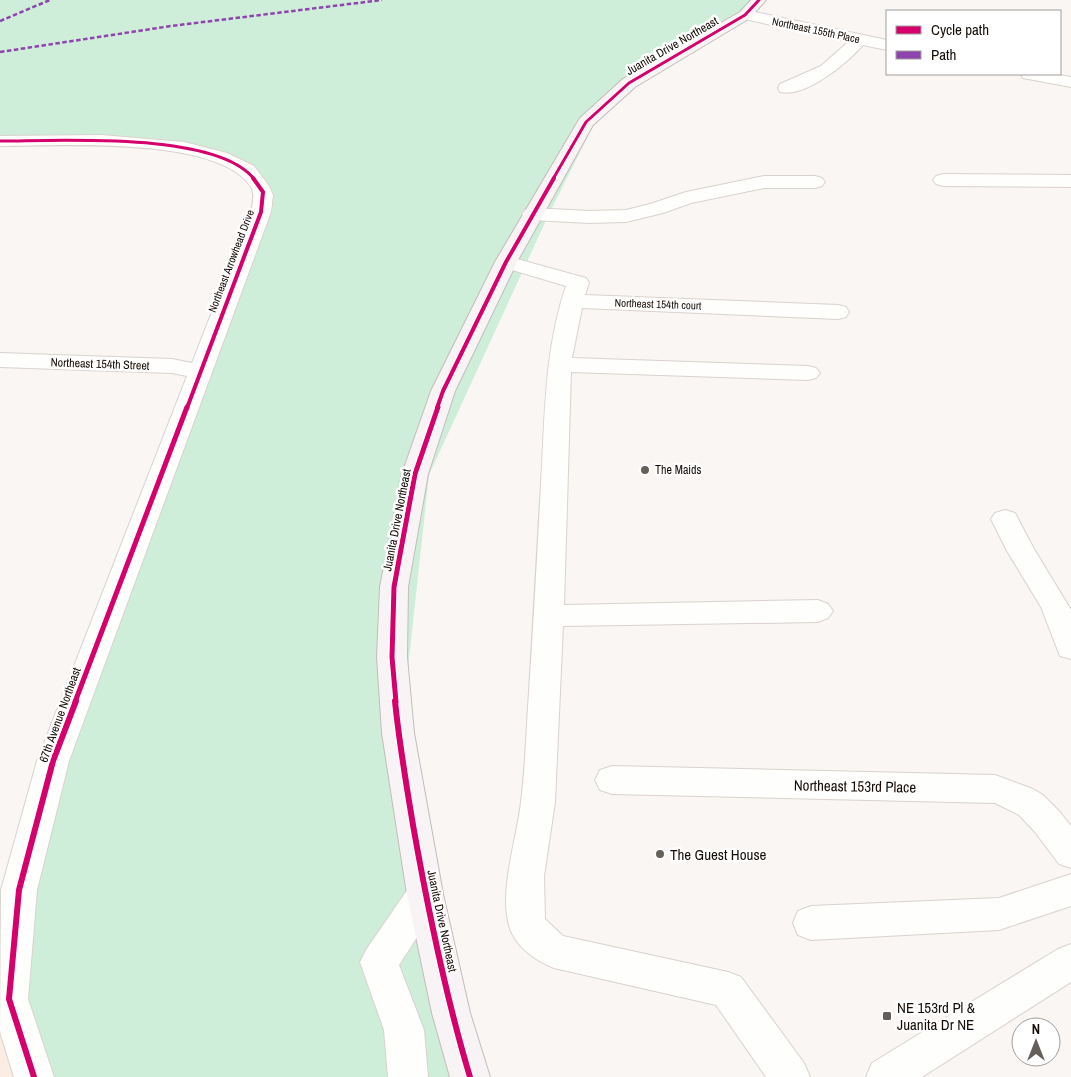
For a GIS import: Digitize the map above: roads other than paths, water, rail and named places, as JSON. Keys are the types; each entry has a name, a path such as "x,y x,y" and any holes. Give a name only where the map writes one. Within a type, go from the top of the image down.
{"main road":[{"name":"Juanita Drive Northeast","path":"470,1077 451,1013 425,894 398,733 392,657 394,587 415,474 443,391 506,262 586,122 629,83 752,8"}],"street":[{"name":"Northeast 155th Place","path":"752,8 858,39 886,45"},
{"path":"786,88 813,78 835,65 858,39"},
{"path":"1034,75 1071,82"},
{"name":"Northeast Arrowhead Drive","path":"0,142 148,143 186,147 217,154 234,162 253,175 262,190 261,212 199,372"},
{"path":"943,180 1071,180"},
{"path":"532,214 589,217 626,216 686,198 764,182 815,182"},
{"path":"506,262 578,283 572,301 559,365 549,616 538,802 526,876 527,925 538,938 554,951 728,990 790,1077"},
{"name":"Northeast 154th court","path":"572,301 838,312"},
{"name":"Northeast 154th Street","path":"0,360 172,366 199,372"},
{"path":"559,365 808,373"},
{"name":"67th Avenue Northeast","path":"34,1077 5,999 19,890 53,761 199,372"},
{"path":"1006,519 1021,550 1055,606 1071,648"},
{"path":"549,616 818,611"},
{"name":"Northeast 153rd Place","path":"612,780 995,789 1028,801 1047,821 1071,853"},
{"path":"811,923 999,914 1071,890"},
{"path":"408,1077 404,1030 379,962 425,894"},
{"path":"886,1077 1071,961"}],"place":[{"name":"The Maids","path":"645,470"},
{"name":"The Guest House","path":"660,854"},
{"name":"NE 153rd Pl & Juanita Dr NE","path":"887,1016"}]}
